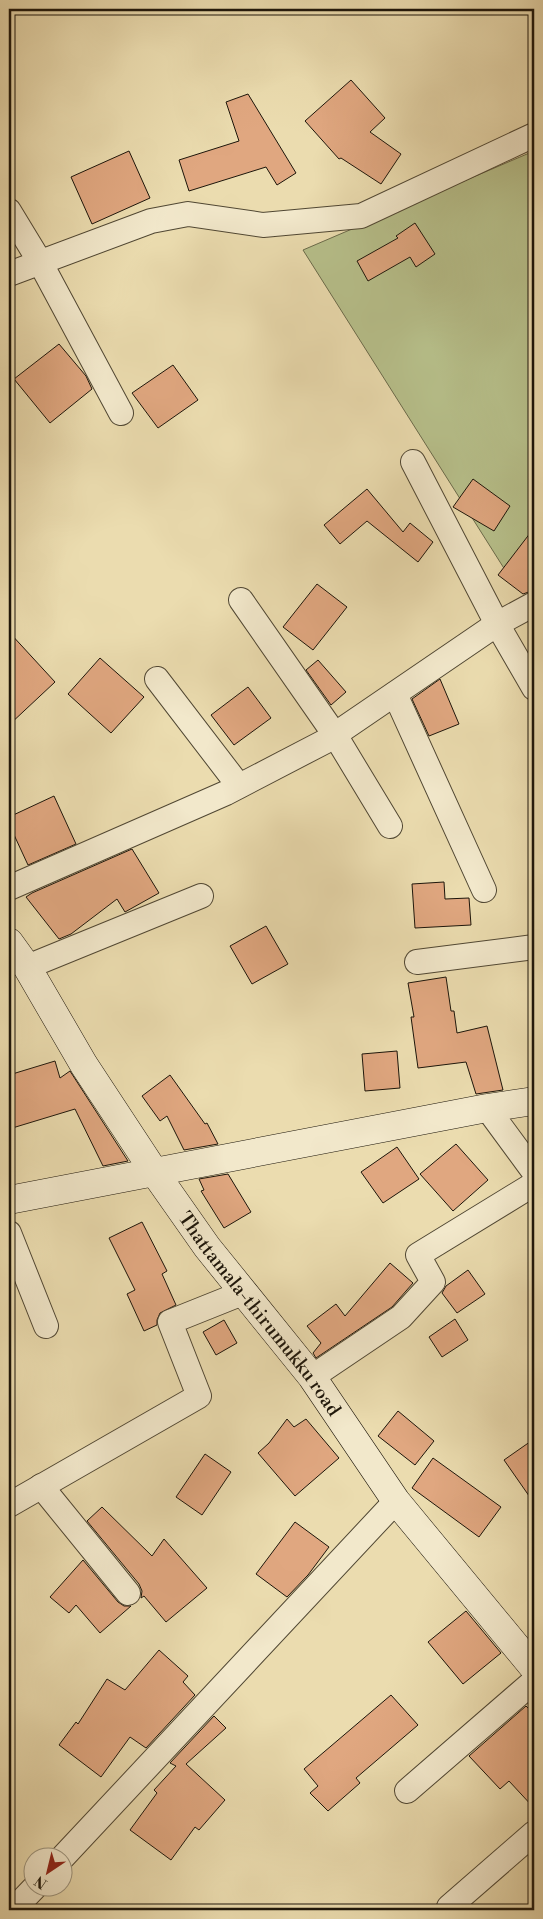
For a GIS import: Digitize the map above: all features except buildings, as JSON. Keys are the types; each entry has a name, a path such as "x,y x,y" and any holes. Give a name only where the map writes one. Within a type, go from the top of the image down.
{"street":[{"path":"9,274 151,221 188,214 263,225 360,216 534,135"},
{"path":"9,211 40,262 121,413"},
{"path":"413,462 497,624 534,688"},
{"path":"241,600 335,735 390,826"},
{"path":"9,888 240,786 324,742 497,624 534,604"},
{"path":"157,679 240,786"},
{"path":"395,694 484,890"},
{"path":"27,968 201,896"},
{"name":"Thattamala-thirumukku road","path":"9,942 27,968 84,1065 154,1173 207,1246 312,1377 396,1501 534,1668"},
{"path":"417,962 534,948"},
{"path":"9,1200 487,1108 534,1101"},
{"path":"487,1108 534,1172"},
{"path":"312,1377 401,1318 433,1282 418,1255 534,1184"},
{"path":"9,1233 46,1326"},
{"path":"9,1505 199,1396 170,1322 245,1292"},
{"path":"41,1486 128,1593"},
{"path":"72,1847 396,1501"},
{"path":"407,1791 534,1681"},
{"path":"449,1907 534,1833"},
{"path":"13,1910 26,1896"}],"green space":[{"path":"534,151 534,569 512,581 303,250"}]}
